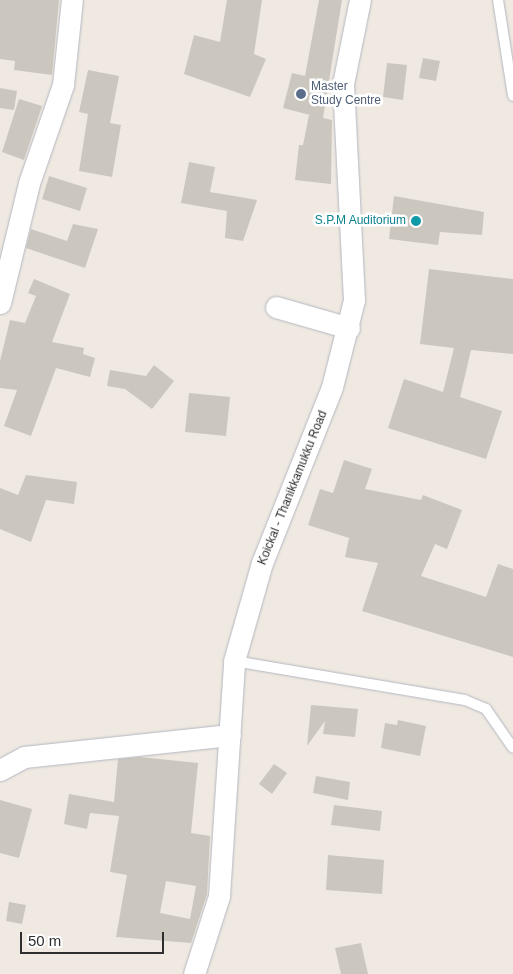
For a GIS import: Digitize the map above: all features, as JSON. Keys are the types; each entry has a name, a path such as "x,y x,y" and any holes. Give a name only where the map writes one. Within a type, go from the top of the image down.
{"street":[{"path":"0,303 28,183 63,85 72,0"},
{"name":"Koickal - Thanikkamukku Road","path":"194,974 219,896 234,661 262,563 306,461 349,328 355,280 342,131 343,84 360,0"},
{"path":"276,307 349,328"},
{"path":"0,770 24,756 230,735"}],"lane":[{"path":"498,0 513,96"},
{"path":"234,661 465,700 486,709 513,748"}],"building":[{"path":"0,0 59,0 52,75 14,70 15,61 0,59"},
{"path":"227,0 262,0 254,54 266,59 250,97 184,74 194,35 220,42"},
{"path":"319,0 342,0 323,118 332,120 331,184 295,180 299,145 303,145 309,115 314,116 283,108 292,73 305,76"},
{"path":"423,58 440,61 436,81 419,78"},
{"path":"387,63 407,65 403,100 383,97"},
{"path":"88,70 119,76 110,123 121,125 112,177 79,171 88,114 79,112"},
{"path":"0,88 17,91 14,110 0,108"},
{"path":"19,99 42,106 24,160 2,152"},
{"path":"189,162 215,167 210,192 257,200 243,241 225,238 227,211 181,203"},
{"path":"49,176 87,188 80,211 42,199"},
{"name":"S.P.M Auditorium","path":"394,196 484,212 482,235 440,232 438,245 389,239"},
{"path":"73,224 98,229 85,268 26,248 31,229 67,241"},
{"path":"429,269 513,279 513,354 471,350 460,397 502,411 486,459 388,428 404,379 443,392 454,348 420,344"},
{"path":"34,279 70,294 52,342 84,348 83,354 95,358 90,377 56,368 31,436 4,426 17,390 0,388 0,361 10,320 25,323 36,296 28,293"},
{"path":"154,365 174,381 152,409 125,389 107,386 110,370 146,376"},
{"path":"189,393 230,397 226,436 185,432"},
{"path":"344,460 372,469 365,489 421,500 423,495 462,510 447,549 435,544 421,576 486,597 498,564 513,569 513,657 362,611 378,563 345,557 349,538 308,525 320,489 333,493"},
{"path":"26,475 77,482 74,504 46,500 31,542 0,529 0,488 18,495"},
{"path":"311,705 358,709 355,737 323,734 325,721 307,746"},
{"path":"398,720 426,726 420,756 381,748 385,723 397,725"},
{"path":"140,757 198,763 191,833 210,836 207,894 191,943 116,937 127,875 110,872 119,816 90,813 87,829 64,824 69,794 114,802 118,759","holes":["166,881 196,886 190,919 160,913"]},
{"path":"274,764 287,773 272,794 259,784"},
{"path":"316,776 350,782 348,800 313,793"},
{"path":"0,800 32,809 19,858 0,853"},
{"path":"334,805 382,811 380,831 331,825"},
{"path":"328,855 384,860 382,894 326,890"},
{"path":"9,902 26,905 22,924 6,921"},
{"path":"361,943 368,974 341,974 335,948"}],"place":[{"name":"Master Study Centre","path":"301,94"},
{"name":"S.P.M Auditorium","path":"416,221"}]}
